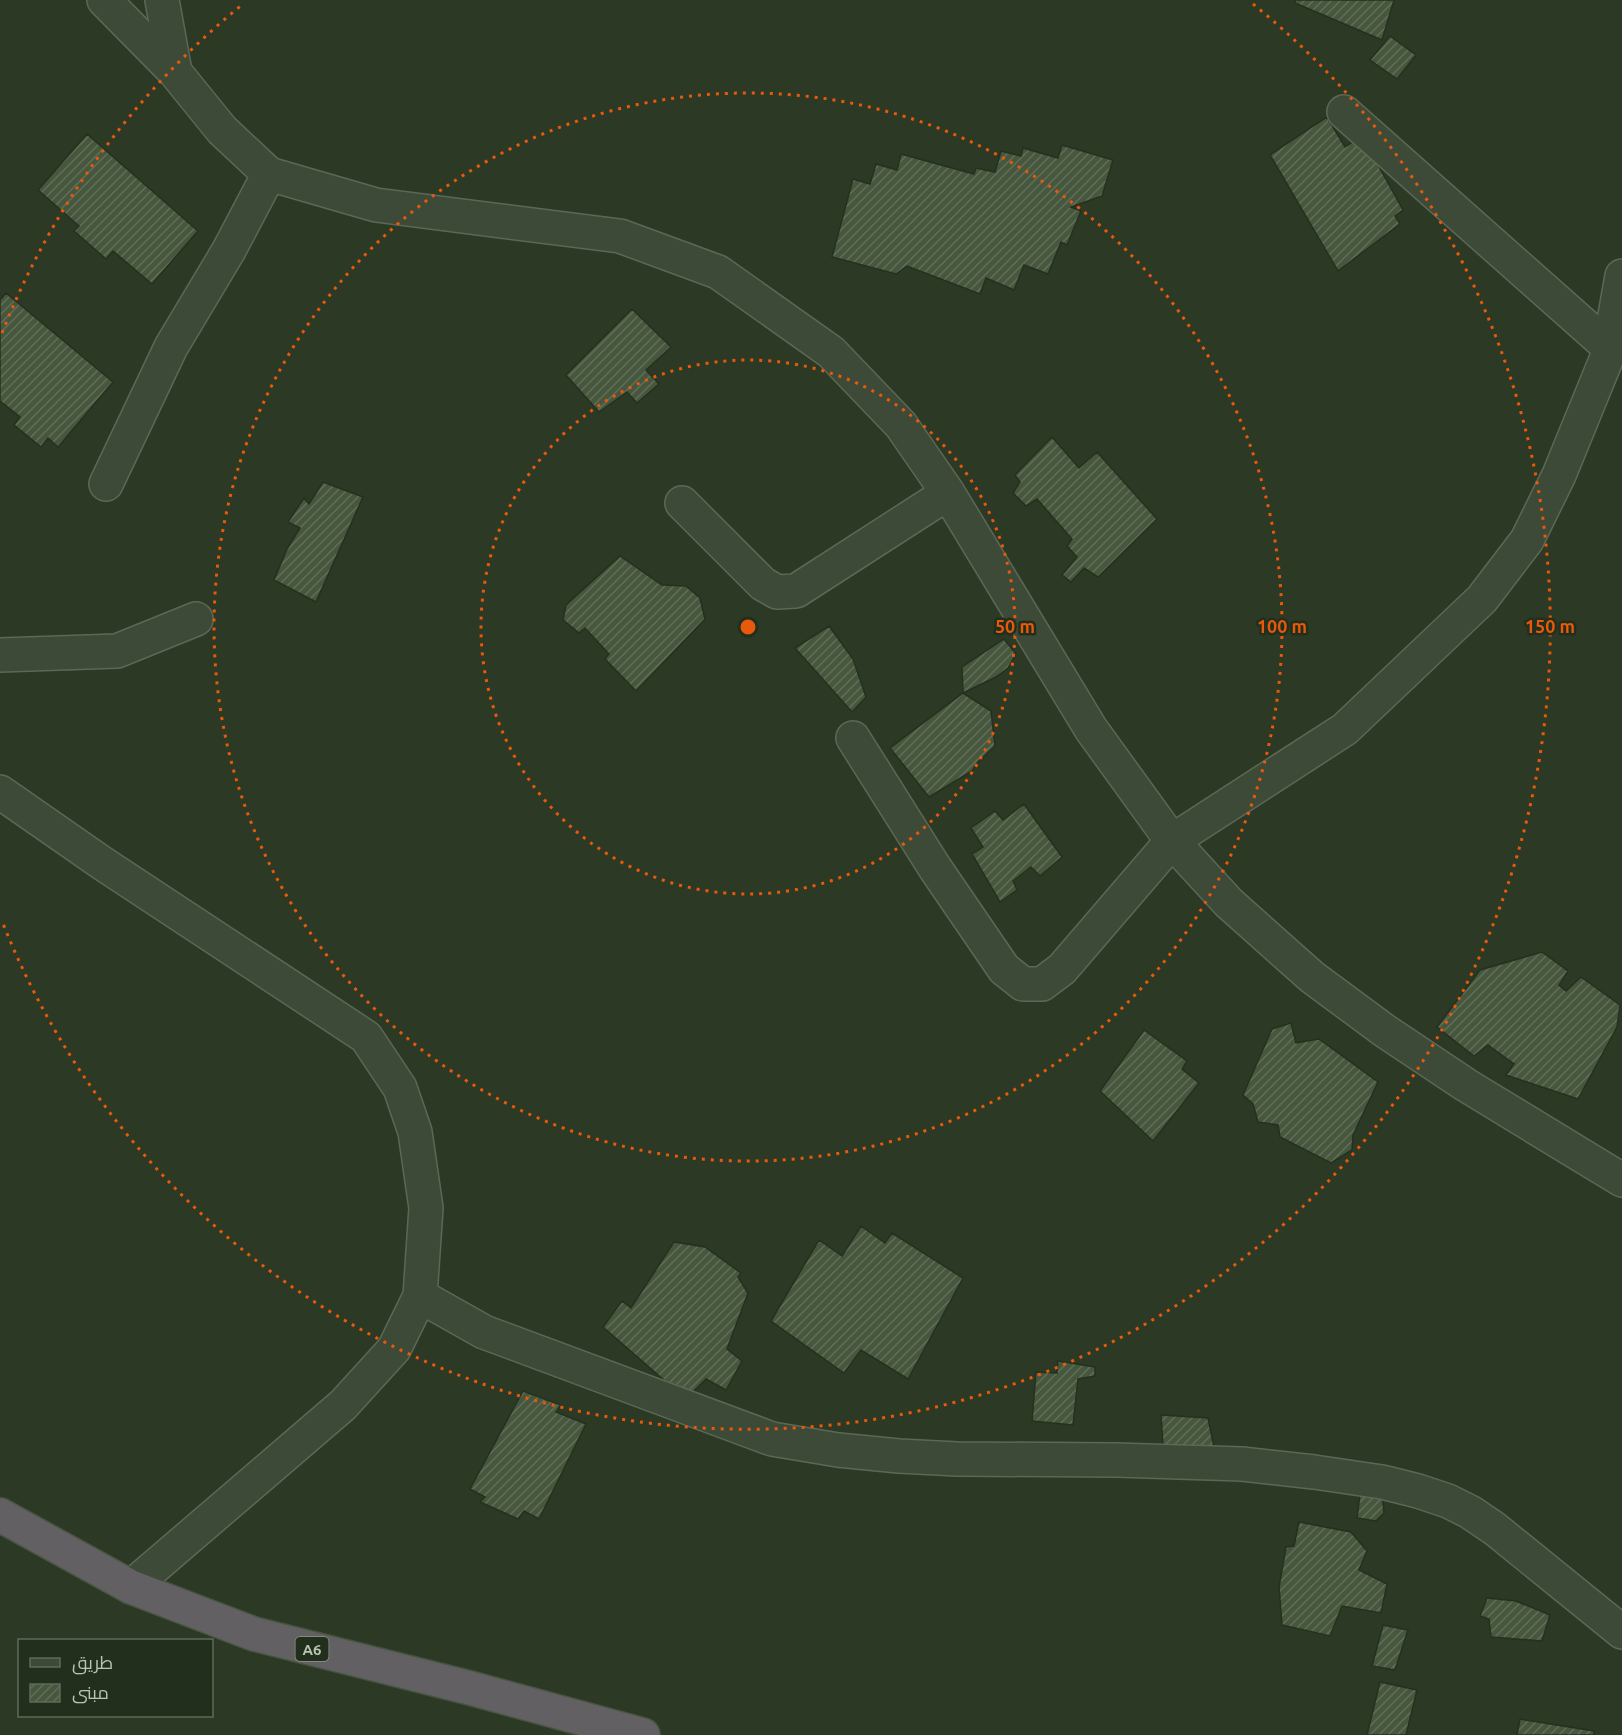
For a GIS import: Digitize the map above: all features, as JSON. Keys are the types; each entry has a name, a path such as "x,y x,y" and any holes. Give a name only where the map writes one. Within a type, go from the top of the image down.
{"highway":[{"name":"A6","path":"0,1515 131,1587 254,1634 470,1688 643,1735"}],"street":[{"path":"104,0 175,72 222,130 269,174 376,206 620,236 718,272 831,352 901,425 948,493 1091,729 1172,842 1229,903 1321,984 1385,1031 1466,1085 1622,1180"},
{"path":"162,0 175,72"},
{"path":"1344,112 1610,348"},
{"path":"106,484 171,347 229,250 269,174"},
{"path":"853,738 935,868 1004,969 1023,984 1042,984 1062,969 1172,842 1345,729 1482,599 1527,540 1559,475 1610,348 1622,276"},
{"path":"682,503 763,584 777,592 796,591 948,493"},
{"path":"0,655 117,651 196,619"},
{"path":"0,792 102,863 366,1037 400,1088 415,1132 426,1208 420,1296 394,1349 343,1405 131,1587"},
{"path":"420,1296 484,1332 772,1439 838,1450 899,1456 1242,1464 1382,1482 1418,1491 1448,1501 1470,1512 1495,1529 1622,1632"}],"building":[{"path":"1295,0 1394,0 1382,40 1295,3"},
{"path":"1390,36 1416,55 1397,79 1370,60"},
{"path":"1327,117 1345,147 1362,136 1403,210 1395,216 1400,224 1338,271 1270,155"},
{"path":"87,134 198,231 152,284 113,251 106,259 74,231 79,226 38,190"},
{"path":"1062,145 1113,160 1102,196 1071,207 1081,211 1067,245 1061,242 1048,274 1024,265 1014,290 986,278 980,294 907,266 896,274 832,257 853,179 870,184 876,164 897,170 901,154 974,174 976,168 995,172 1001,151 1021,156 1023,148 1058,158"},
{"path":"6,293 113,382 58,447 48,438 41,447 14,425 20,417 0,401 0,300"},
{"path":"632,309 671,347 646,370 659,384 637,403 627,392 599,412 566,375"},
{"path":"1052,437 1079,468 1097,452 1157,519 1098,577 1084,568 1071,582 1062,575 1077,557 1067,546 1072,539 1037,499 1026,506 1013,493 1020,482 1015,475"},
{"path":"323,482 363,497 316,602 274,580 287,549 300,528 288,522 304,498 309,504"},
{"path":"620,556 662,585 686,586 700,598 705,619 636,691 605,659 609,654 585,628 579,633 563,620 566,605"},
{"path":"829,626 853,659 866,697 852,712 795,648"},
{"path":"1004,639 1016,654 1008,668 996,677 963,693 962,667"},
{"path":"963,693 991,711 995,746 972,771 929,797 890,748"},
{"path":"1024,804 1062,857 1040,876 1031,867 1013,881 1017,890 1000,902 972,854 983,847 971,828 995,811 1003,820"},
{"path":"1542,952 1568,971 1559,985 1566,991 1581,977 1620,1005 1617,1027 1578,1099 1506,1075 1514,1064 1488,1045 1474,1056 1437,1027 1480,970"},
{"path":"1291,1023 1296,1043 1319,1039 1378,1082 1353,1135 1352,1150 1331,1163 1280,1137 1278,1125 1258,1122 1253,1104 1243,1095 1272,1029"},
{"path":"1144,1030 1187,1061 1182,1069 1199,1083 1153,1141 1100,1091"},
{"path":"861,1226 885,1243 892,1233 963,1278 908,1379 861,1350 844,1373 771,1321 819,1240 842,1256"},
{"path":"674,1242 705,1247 741,1273 738,1277 748,1293 727,1349 742,1361 726,1390 706,1379 693,1392 665,1381 603,1327 622,1301 631,1308"},
{"path":"1058,1361 1095,1367 1095,1376 1078,1379 1073,1425 1032,1421 1036,1372 1057,1373"},
{"path":"523,1391 561,1405 556,1412 586,1424 539,1519 524,1511 518,1519 480,1502 485,1497 470,1489"},
{"path":"1161,1415 1208,1418 1214,1447 1163,1446"},
{"path":"1382,1493 1384,1513 1376,1521 1357,1518 1360,1494"},
{"path":"1299,1522 1351,1532 1367,1551 1359,1570 1387,1584 1381,1613 1342,1606 1330,1636 1282,1625 1279,1587 1286,1547 1294,1546"},
{"path":"1487,1598 1516,1601 1550,1615 1542,1641 1491,1637 1489,1619 1480,1616"},
{"path":"1383,1625 1408,1630 1395,1670 1372,1666"},
{"path":"1380,1682 1417,1690 1406,1735 1367,1735"},
{"path":"1520,1719 1594,1731 1594,1735 1517,1735"}]}
